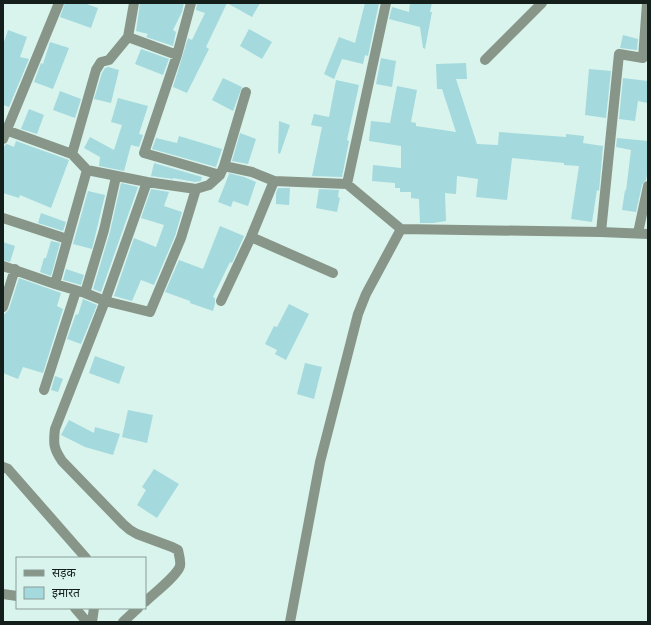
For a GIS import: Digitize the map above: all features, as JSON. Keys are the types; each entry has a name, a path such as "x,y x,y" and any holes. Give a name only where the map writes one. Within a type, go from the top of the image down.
{"street":[{"path":"59,3 4,133 72,154 86,170 116,177 196,189 209,185 222,170 246,92"},
{"path":"72,154 96,70 101,62 109,60 128,37 134,3"},
{"path":"191,3 177,54 144,153 222,170 252,172 274,181 347,184 402,229 643,234 648,186"},
{"path":"347,184 386,3"},
{"path":"485,60 542,3"},
{"path":"601,232 619,54 642,58 647,3"},
{"path":"128,37 177,54"},
{"path":"55,284 86,170"},
{"path":"44,390 104,230 116,177"},
{"path":"221,301 251,237 274,181"},
{"path":"146,601 175,573 180,565 178,550 137,534 123,524 62,461 55,451 53,442 55,429 105,301 147,182"},
{"path":"3,266 105,301 150,312 180,238 196,189"},
{"path":"3,218 67,239"},
{"path":"290,622 320,462 358,314 366,294 402,229"},
{"path":"251,237 333,273"},
{"path":"3,307 15,269"},
{"path":"3,467 8,469 85,557"},
{"path":"3,594 16,596"},
{"path":"76,609 87,622"},
{"path":"92,622 94,609"},
{"path":"123,622 137,609"}],"building":[{"path":"65,3 84,3 98,8 91,28 60,17"},
{"path":"140,3 184,3 182,12 173,30 176,32 173,46 146,37 148,34 136,31"},
{"path":"197,3 227,3 206,47 209,49 187,93 173,87 188,38 192,40 205,13 196,10"},
{"path":"227,3 260,3 252,17"},
{"path":"365,3 379,3 368,56 365,55 363,64 342,59 334,79 324,74 339,37 355,43"},
{"path":"410,3 432,3 430,12 432,12 425,49 423,48 420,27 389,19 392,7 409,12"},
{"path":"249,29 272,42 262,59 240,46"},
{"path":"8,30 27,37 20,57 29,59 9,107 3,105 3,45"},
{"path":"623,35 638,39 637,50 620,48"},
{"path":"50,42 69,48 53,89 34,82 41,63 43,64"},
{"path":"141,49 169,59 163,75 135,64"},
{"path":"381,58 396,61 392,87 376,84"},
{"path":"466,63 467,79 456,79 477,144 498,145 499,132 566,137 566,134 584,136 583,143 603,146 599,191 597,190 592,222 571,219 579,166 564,165 564,163 512,158 507,200 476,197 478,179 457,176 456,194 445,193 446,221 433,223 420,223 419,199 411,198 411,192 400,192 400,188 395,188 395,183 372,181 373,165 401,168 401,146 369,141 371,121 390,123 397,86 417,90 411,122 416,123 416,126 456,132 442,89 437,89 436,64"},
{"path":"108,67 119,70 111,103 94,99 102,73 105,68"},
{"path":"589,69 611,71 606,118 585,115"},
{"path":"223,78 242,87 233,111 212,100"},
{"path":"623,78 648,81 648,103 638,101 635,121 619,119"},
{"path":"336,80 359,85 347,140 349,141 342,177 312,176 322,127 311,125 314,114 329,117"},
{"path":"60,91 81,99 75,118 53,110"},
{"path":"118,98 148,106 139,134 143,135 139,147 131,145 124,171 99,166 100,157 84,148 90,137 114,150 122,125 111,122"},
{"path":"29,109 44,115 37,134 21,129"},
{"path":"279,121 290,125 280,154 278,153"},
{"path":"240,133 256,139 248,164 232,161"},
{"path":"179,136 222,149 216,167 152,149 156,138 177,143"},
{"path":"617,138 648,141 648,174 642,185 636,212 622,210 631,150 616,147"},
{"path":"16,141 69,160 51,208 20,195 19,198 3,193 3,149 7,144 14,147"},
{"path":"154,163 202,177 201,181 195,182 151,176"},
{"path":"228,173 256,182 248,206 233,201 231,207 218,202 229,174"},
{"path":"121,183 138,187 101,292 93,289 110,232"},
{"path":"278,188 290,188 289,205 276,204 276,193"},
{"path":"151,189 169,192 164,206 182,212 175,236 154,285 141,280 132,301 114,296 134,238 156,247 164,225 141,218"},
{"path":"319,189 339,190 338,197 340,198 337,212 316,208"},
{"path":"88,191 105,195 92,249 73,244"},
{"path":"41,213 66,222 63,231 38,223"},
{"path":"220,226 244,236 232,263 230,262 213,297 215,298 215,304 213,311 165,292 179,260 203,269"},
{"path":"51,241 60,243 51,276 40,272"},
{"path":"3,242 15,246 10,262 3,260"},
{"path":"66,269 84,275 81,285 63,280"},
{"path":"19,278 61,293 57,306 63,309 43,373 23,367 18,379 3,373 3,316 9,309"},
{"path":"83,299 97,305 81,344 67,339 76,314 78,315"},
{"path":"289,304 309,314 286,360 275,354 277,350 265,344 274,326 277,327"},
{"path":"95,356 125,367 119,384 89,373"},
{"path":"305,363 322,367 314,399 297,394"},
{"path":"55,376 63,379 58,392 51,390"},
{"path":"128,410 153,415 147,443 122,437"},
{"path":"69,420 94,433 95,427 120,434 113,455 85,447 61,435"},
{"path":"154,469 179,484 157,518 137,505 146,490 142,487"}]}
